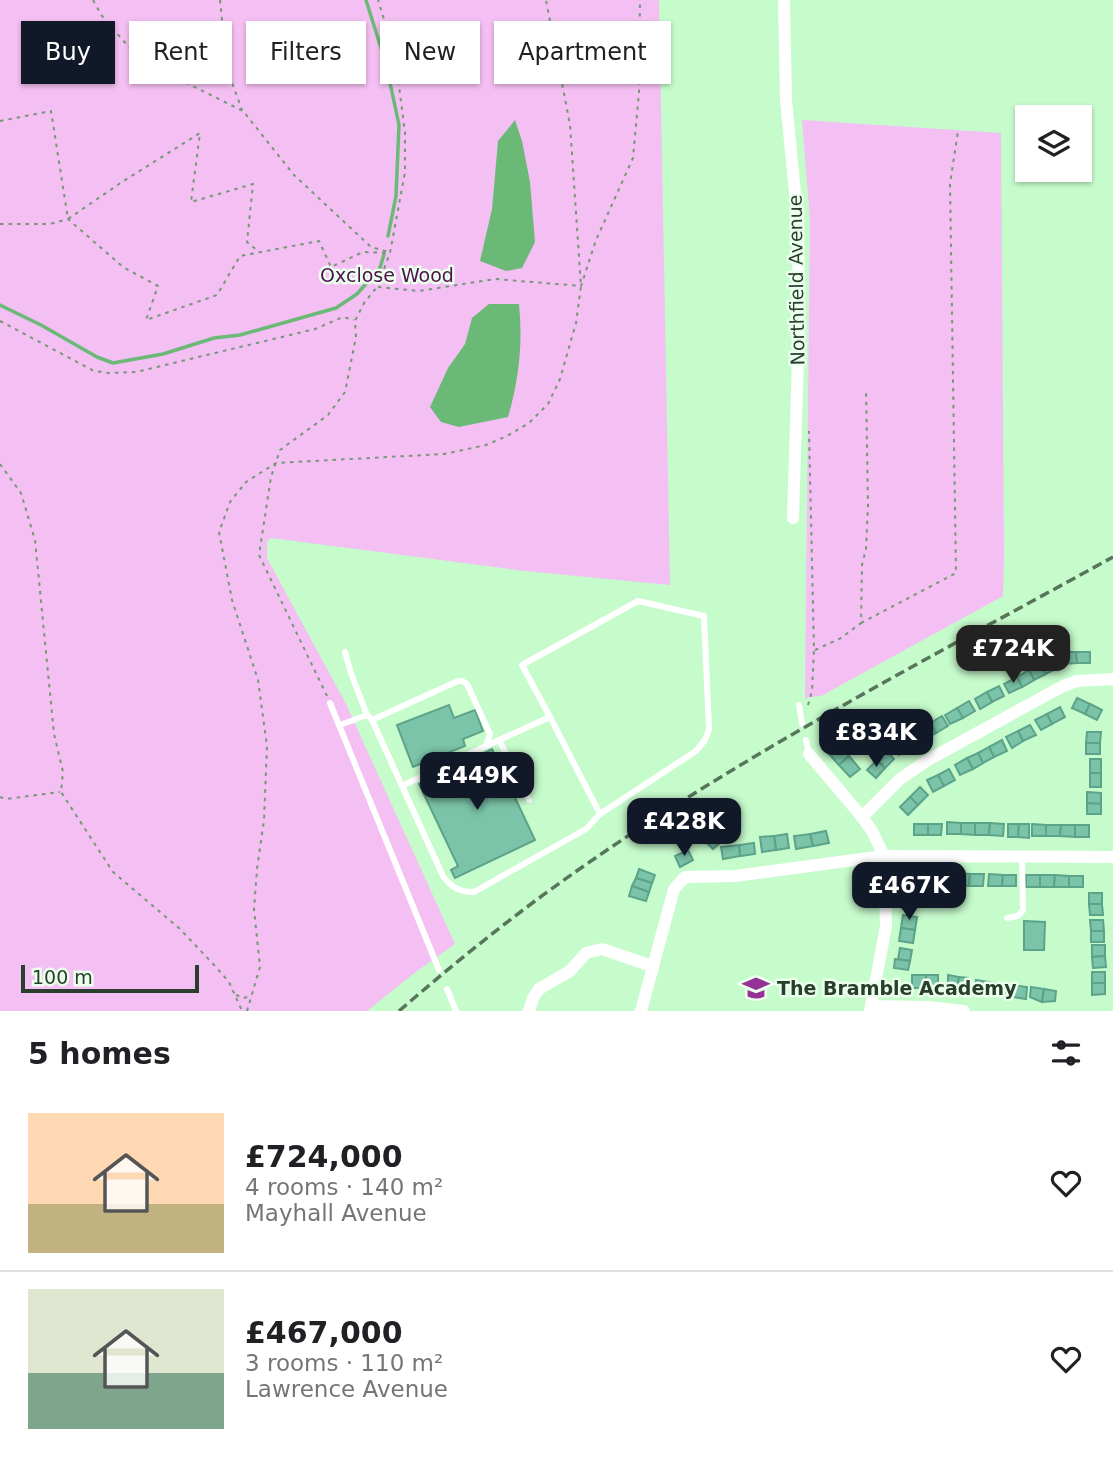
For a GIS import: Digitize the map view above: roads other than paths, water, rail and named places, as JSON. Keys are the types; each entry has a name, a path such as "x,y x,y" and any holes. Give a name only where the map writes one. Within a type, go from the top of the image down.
{"street":[{"name":"Northfield Avenue","path":"784,0 786,100 799,224 799,327 793,518"},
{"path":"862,817 900,779 928,760 1063,686 1077,681 1113,678"},
{"path":"809,754 862,817 884,856 886,926 870,1009 964,1011"},
{"path":"641,1011 674,889 685,877 735,876 884,856 1113,857"},
{"path":"528,1011 539,989 570,971 586,953 602,949 652,966"}],"lane":[{"path":"345,652 370,717 443,876 451,886 463,892 474,892 586,829 600,814 696,751 705,740 709,729 704,616 638,601 522,665 600,814"},
{"path":"340,725 370,717 462,681 467,684 490,734 486,746"},
{"path":"330,703 439,970"},
{"path":"799,705 802,721"},
{"path":"402,786 550,718"},
{"path":"499,740 529,800"},
{"path":"806,740 809,754"},
{"path":"1007,918 1018,916 1023,910 1022,856"},
{"path":"447,989 456,1011"}],"waterway":[{"path":"366,0 386,64 399,125 396,196 388,236"},
{"path":"0,305 113,363 163,354 214,338 240,335 336,308 357,294 380,268 384,254"}],"railway":[{"path":"399,1011 535,901 674,806 891,678 1113,557"}],"place":[{"name":"The Bramble Academy","path":"756,988"}],"park label":[{"name":"Oxclose Wood","path":"387,275"}]}
